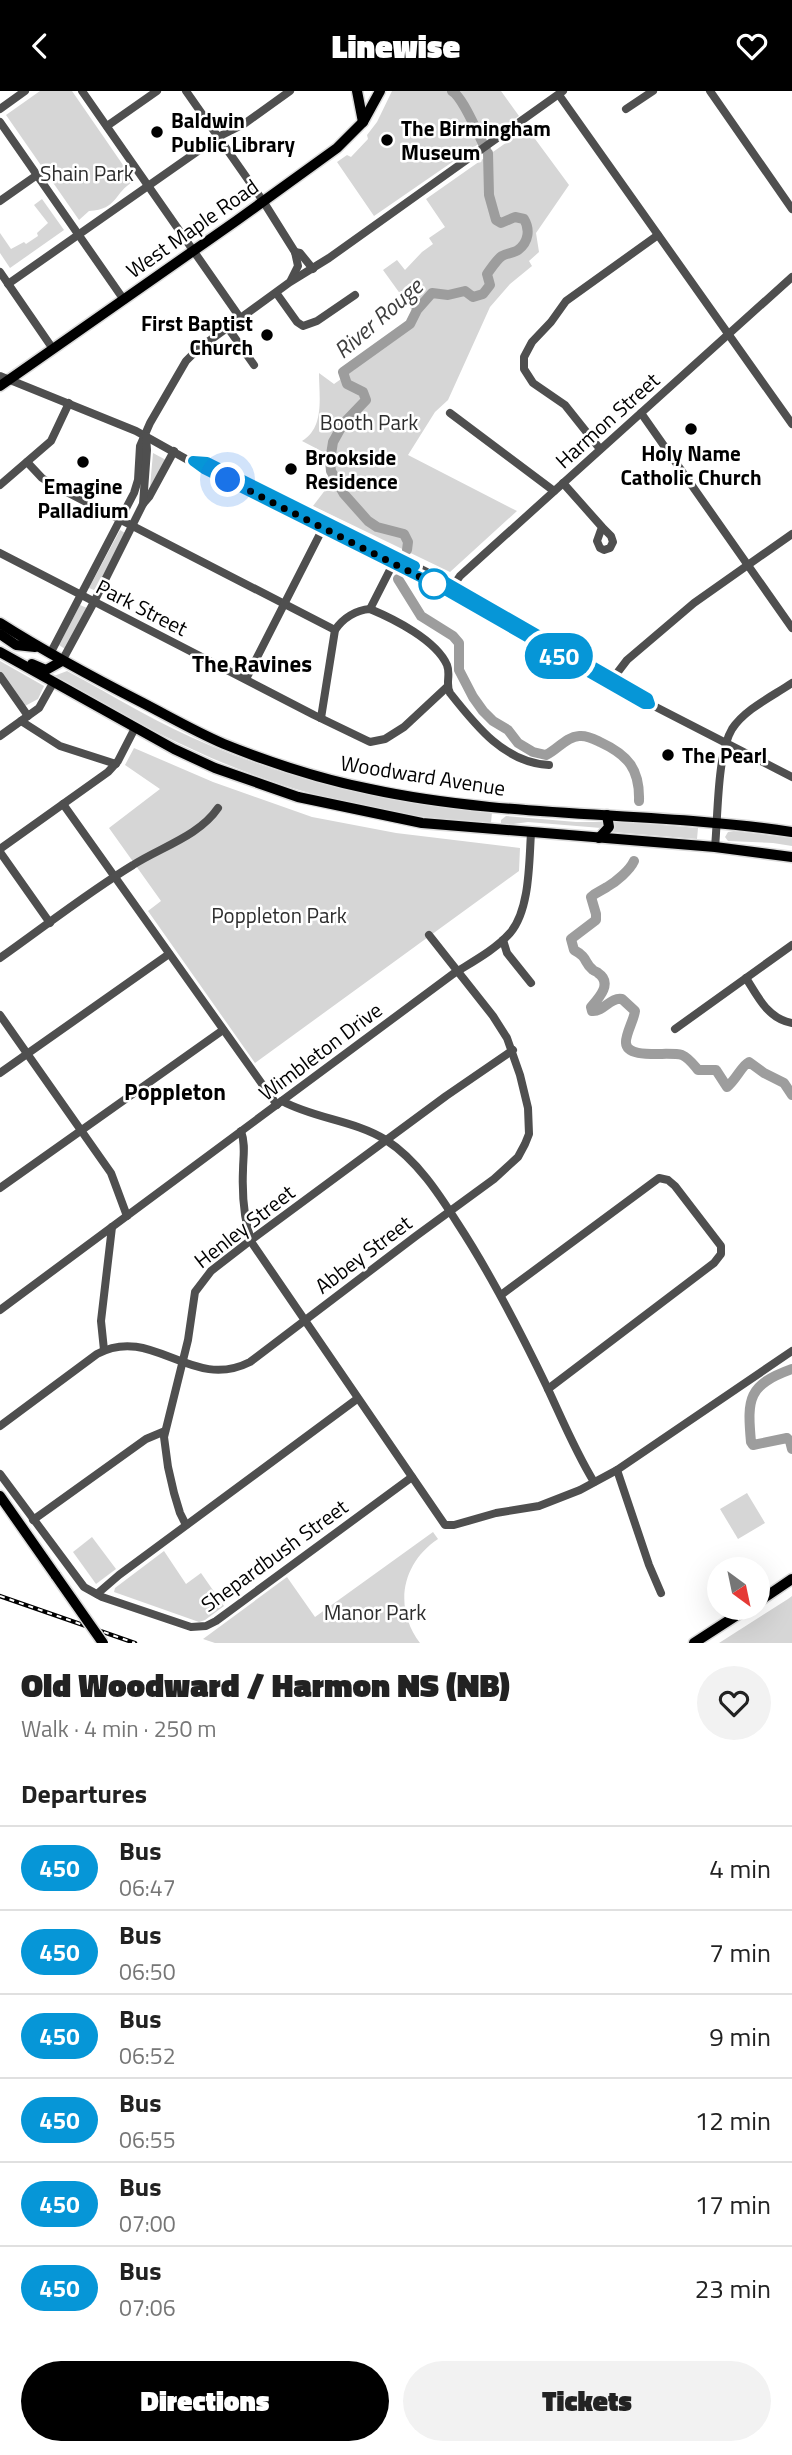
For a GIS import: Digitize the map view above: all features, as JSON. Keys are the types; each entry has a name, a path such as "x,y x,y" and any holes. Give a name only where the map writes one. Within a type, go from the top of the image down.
{"main road":[{"path":"357,91 363,122"},
{"name":"West Maple Road","path":"3,381 124,300 337,148 363,122 379,91"},
{"name":"Woodward Avenue","path":"0,623 62,661 221,743 272,763 322,778 418,798 508,808 717,823 792,832"},
{"path":"0,634 16,645 38,647"},
{"path":"0,644 40,669 49,670 62,661"},
{"name":"Woodward Avenue","path":"0,652 135,728 215,768 298,797 412,821 715,847 792,857"},
{"path":"496,830 495,818 508,808"},
{"path":"599,838 609,827 607,815"},
{"path":"0,1496 103,1643"},
{"path":"770,1594 792,1579"},
{"path":"694,1643 728,1621"}],"street":[{"path":"0,109 25,91"},
{"path":"82,91 241,319"},
{"path":"107,126 157,91"},
{"path":"187,91 295,252 298,266 290,282"},
{"path":"8,283 218,137 244,124 290,91"},
{"path":"626,109 653,91"},
{"path":"710,91 792,209"},
{"path":"50,654 134,493 141,446 150,423 186,361 290,282 313,269 561,93 792,423"},
{"path":"0,122 124,300"},
{"path":"0,201 37,175"},
{"path":"600,449 571,411 537,386 526,374 523,362 528,348 566,301 658,235"},
{"path":"295,252 300,253 313,269"},
{"path":"0,272 53,349"},
{"name":"Harmon Street","path":"451,588 460,576 792,277"},
{"path":"277,294 297,322 303,326 312,324 355,295"},
{"path":"228,328 254,365"},
{"path":"3,381 69,403 146,436 204,469 451,588 611,681 648,698 650,704 792,777"},
{"path":"0,485 55,437 69,403"},
{"path":"450,413 554,491"},
{"path":"640,413 792,628"},
{"path":"143,504 146,436"},
{"path":"62,661 143,504 174,451"},
{"path":"27,462 46,481 335,631"},
{"path":"563,483 602,527"},
{"path":"246,679 325,525"},
{"path":"611,681 628,660 694,603 792,534"},
{"name":"Park Street","path":"0,553 370,742 379,742 413,720 447,687"},
{"path":"321,718 335,631 341,622 352,615 370,609 395,560"},
{"path":"370,609 408,628 440,655 449,671 447,687 497,745 524,761 549,765"},
{"path":"0,676 25,719 60,746 116,764"},
{"path":"0,736 41,706 53,683"},
{"path":"715,847 723,753 733,728 746,715 792,683"},
{"path":"50,923 0,851 108,772 116,764 135,728"},
{"path":"63,804 223,1030 280,1103 365,1129 386,1140 422,1174 450,1211 501,1295 579,1458 594,1482"},
{"path":"0,958 115,877 183,837 212,817 218,808"},
{"name":"Wimbleton Drive","path":"0,1310 503,940 516,925 523,910 531,833"},
{"name":"Abbey Street","path":"104,1350 132,1346 155,1351 211,1371 235,1369 257,1358 509,1167 518,1157 529,1134 530,1120 513,1050 501,1026 429,935"},
{"path":"503,940 508,953 531,983"},
{"path":"675,1029 792,946"},
{"path":"0,1073 169,954"},
{"path":"746,978 772,1014 780,1020 792,1023"},
{"path":"0,1015 115,1180 127,1216"},
{"path":"0,1188 223,1030"},
{"name":"Henley Street","path":"186,1525 180,1513 168,1467 165,1431 183,1363 195,1292 199,1284 211,1271 251,1240 513,1050"},
{"path":"241,1131 245,1145 245,1204 251,1240 441,1520 449,1526 496,1513 539,1506 594,1482 617,1470 792,1351"},
{"path":"501,1295 650,1184 663,1178 676,1185 719,1241 721,1254 714,1263 548,1389"},
{"path":"0,1426 104,1350 101,1321 112,1227"},
{"path":"97,1594 358,1399"},
{"path":"33,1520 146,1439 165,1431"},
{"path":"617,1470 661,1593"},
{"name":"Shepardbush Street","path":"0,1475 84,1587 191,1627 206,1626 216,1621 412,1477"}],"green space":[{"name":"Shain Park","path":"40,91 72,91 134,181 122,190 111,204 89,211 79,220 6,115"},
{"path":"392,91 501,91 519,116 374,216 337,162 347,155 351,157 368,139 367,135 377,122"},
{"name":"Booth Park","path":"527,128 569,185 536,233 539,252 529,261 532,266 510,284 490,307 448,400 435,412 408,455 517,511 450,572 313,506 332,481 329,475 329,455 302,441 314,428 317,420 320,401 319,373 334,384 355,369 356,358 394,341 414,313 383,270 397,260 405,270 433,244 429,238 445,227 426,199"},
{"path":"42,199 64,230 10,268 0,253 0,233 11,249 38,236 37,233 48,223 34,205"},
{"path":"153,453 166,460 150,487"},
{"path":"120,530 125,533 98,586 94,590 89,588"},
{"path":"80,605 87,608 65,649 59,645"},
{"path":"0,661 44,686 38,699 25,706 0,671"},
{"path":"67,671 173,729 243,758 348,790 419,803 492,812 491,823 378,810 266,779 178,743 54,676"},
{"name":"Poppleton Park","path":"134,748 213,782 312,817 396,833 520,848 519,871 255,1063 148,911 161,901 109,828 160,789 125,765"},
{"path":"506,816 605,822 605,826 601,828 528,822 506,825 501,823 501,820"},
{"path":"615,821 698,828 697,839 612,832"},
{"path":"728,832 792,838 792,846 728,841 725,837"},
{"path":"747,1493 765,1523 738,1539 720,1509"},
{"name":"Manor Park","path":"433,1532 438,1539 416,1560 405,1587 406,1615 420,1643 215,1643 203,1639 287,1577 315,1617"},
{"path":"92,1537 116,1569 96,1584 73,1552"},
{"path":"164,1551 186,1584 201,1573 224,1606 199,1622 114,1592 115,1588"},
{"path":"792,1596 792,1643 719,1643 754,1621 770,1621 770,1610"}],"waterway":[{"name":"River Rouge","path":"452,91 466,109 486,150"},
{"name":"River Rouge","path":"407,550 408,542 404,534 377,527 368,521 344,494 331,471 333,442 343,424 366,400 363,392 347,384 343,372 410,324 417,310 432,293 448,295 465,291 473,297 483,294 490,285 487,274 496,262 502,256 518,250 524,243 528,231 524,219 515,217 501,223 496,220 489,195 488,153"},
{"name":"River Rouge","path":"398,579 421,616 453,636 459,643 459,670 473,697 493,721 508,730 518,743 533,752 546,755 566,741 579,736 590,737 610,747 630,764 637,780 639,801"},
{"name":"River Rouge","path":"634,861 611,885 591,897 596,920 571,939 574,950 582,955 604,981 603,990 591,1007 592,1011 622,999 635,1011 626,1040 628,1048 633,1051 682,1055 698,1070 716,1070 727,1087 749,1062 784,1083 792,1095"},
{"name":"River Rouge","path":"792,1369 766,1381 759,1388 754,1395 750,1414 753,1445 787,1438 792,1449"}],"railway":[{"path":"0,1596 135,1643"}],"bus line":[{"name":"450","path":"415,566 207,462 193,461 204,469 461,598 644,704 650,704 648,698 434,575"}],"place":[{"name":"Baldwin Public Library","path":"157,132"},
{"name":"The Birmingham Museum","path":"387,140"},
{"name":"First Baptist Church","path":"267,335"},
{"name":"Holy Name Catholic Church","path":"691,429"},
{"name":"Emagine Palladium","path":"83,462"},
{"name":"Brookside Residence","path":"291,469"},
{"name":"The Pearl","path":"668,755"}],"district":[{"name":"The Ravines","path":"252,663"},
{"name":"Poppleton","path":"175,1091"}],"route":[{"path":"228,480 436,585 434,584"}]}
